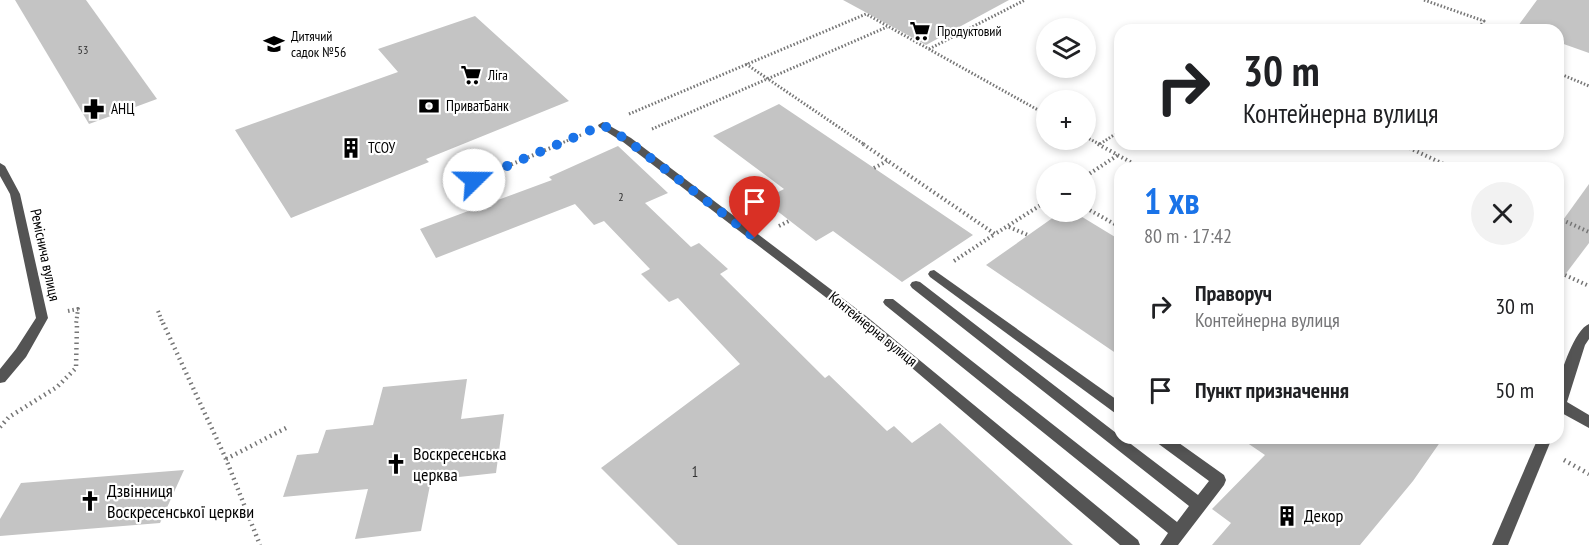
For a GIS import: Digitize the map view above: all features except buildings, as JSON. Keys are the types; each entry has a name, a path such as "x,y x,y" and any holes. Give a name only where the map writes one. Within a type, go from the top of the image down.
{"street":[{"name":"Контейнерна вулиця","path":"603,125 627,140 862,319 1132,545"},
{"name":"Реміснича вулиця","path":"0,166 15,194 42,318 21,353 0,378"},
{"path":"933,274 1114,405"},
{"path":"916,285 1114,439"},
{"name":"Контейнерна вулиця","path":"889,302 1178,532"},
{"path":"1564,389 1579,344 1589,329"},
{"path":"0,366 21,353"},
{"path":"1564,407 1589,422"},
{"path":"1121,444 1199,505"},
{"path":"1168,545 1219,480 1169,444"},
{"path":"1500,545 1542,444"}],"path":[{"path":"928,49 1025,0"},
{"path":"1424,0 1484,21 1482,24"},
{"path":"474,180 745,63 866,14 1036,110"},
{"path":"627,140 888,26"},
{"path":"745,63 996,234 1036,208"},
{"path":"1564,76 1589,86"},
{"path":"1099,144 1114,135"},
{"path":"1096,142 1130,162"},
{"path":"1414,150 1439,162"},
{"path":"1096,169 1118,155"},
{"path":"874,168 887,160"},
{"path":"1096,214 1114,224"},
{"path":"1564,221 1589,232"},
{"path":"1009,226 1028,235"},
{"path":"1565,275 1589,286"},
{"path":"158,311 226,459 260,545"},
{"path":"226,459 286,428"}],"place":[{"name":"Продуктовий","path":"920,31"},
{"name":"Дитячий садок №56","path":"274,44"},
{"name":"Ліга","path":"471,75"},
{"name":"ПриватБанк","path":"429,106"},
{"name":"АНЦ","path":"94,109"},
{"name":"ТСОУ","path":"351,148"},
{"name":"Воскресенська церква","path":"396,464"},
{"name":"Дзвінниця Воскресенської церкви","path":"90,501"},
{"name":"Декор","path":"1287,516"}],"route":[{"path":"474,180 519,163 603,125 627,140 755,238"}]}
